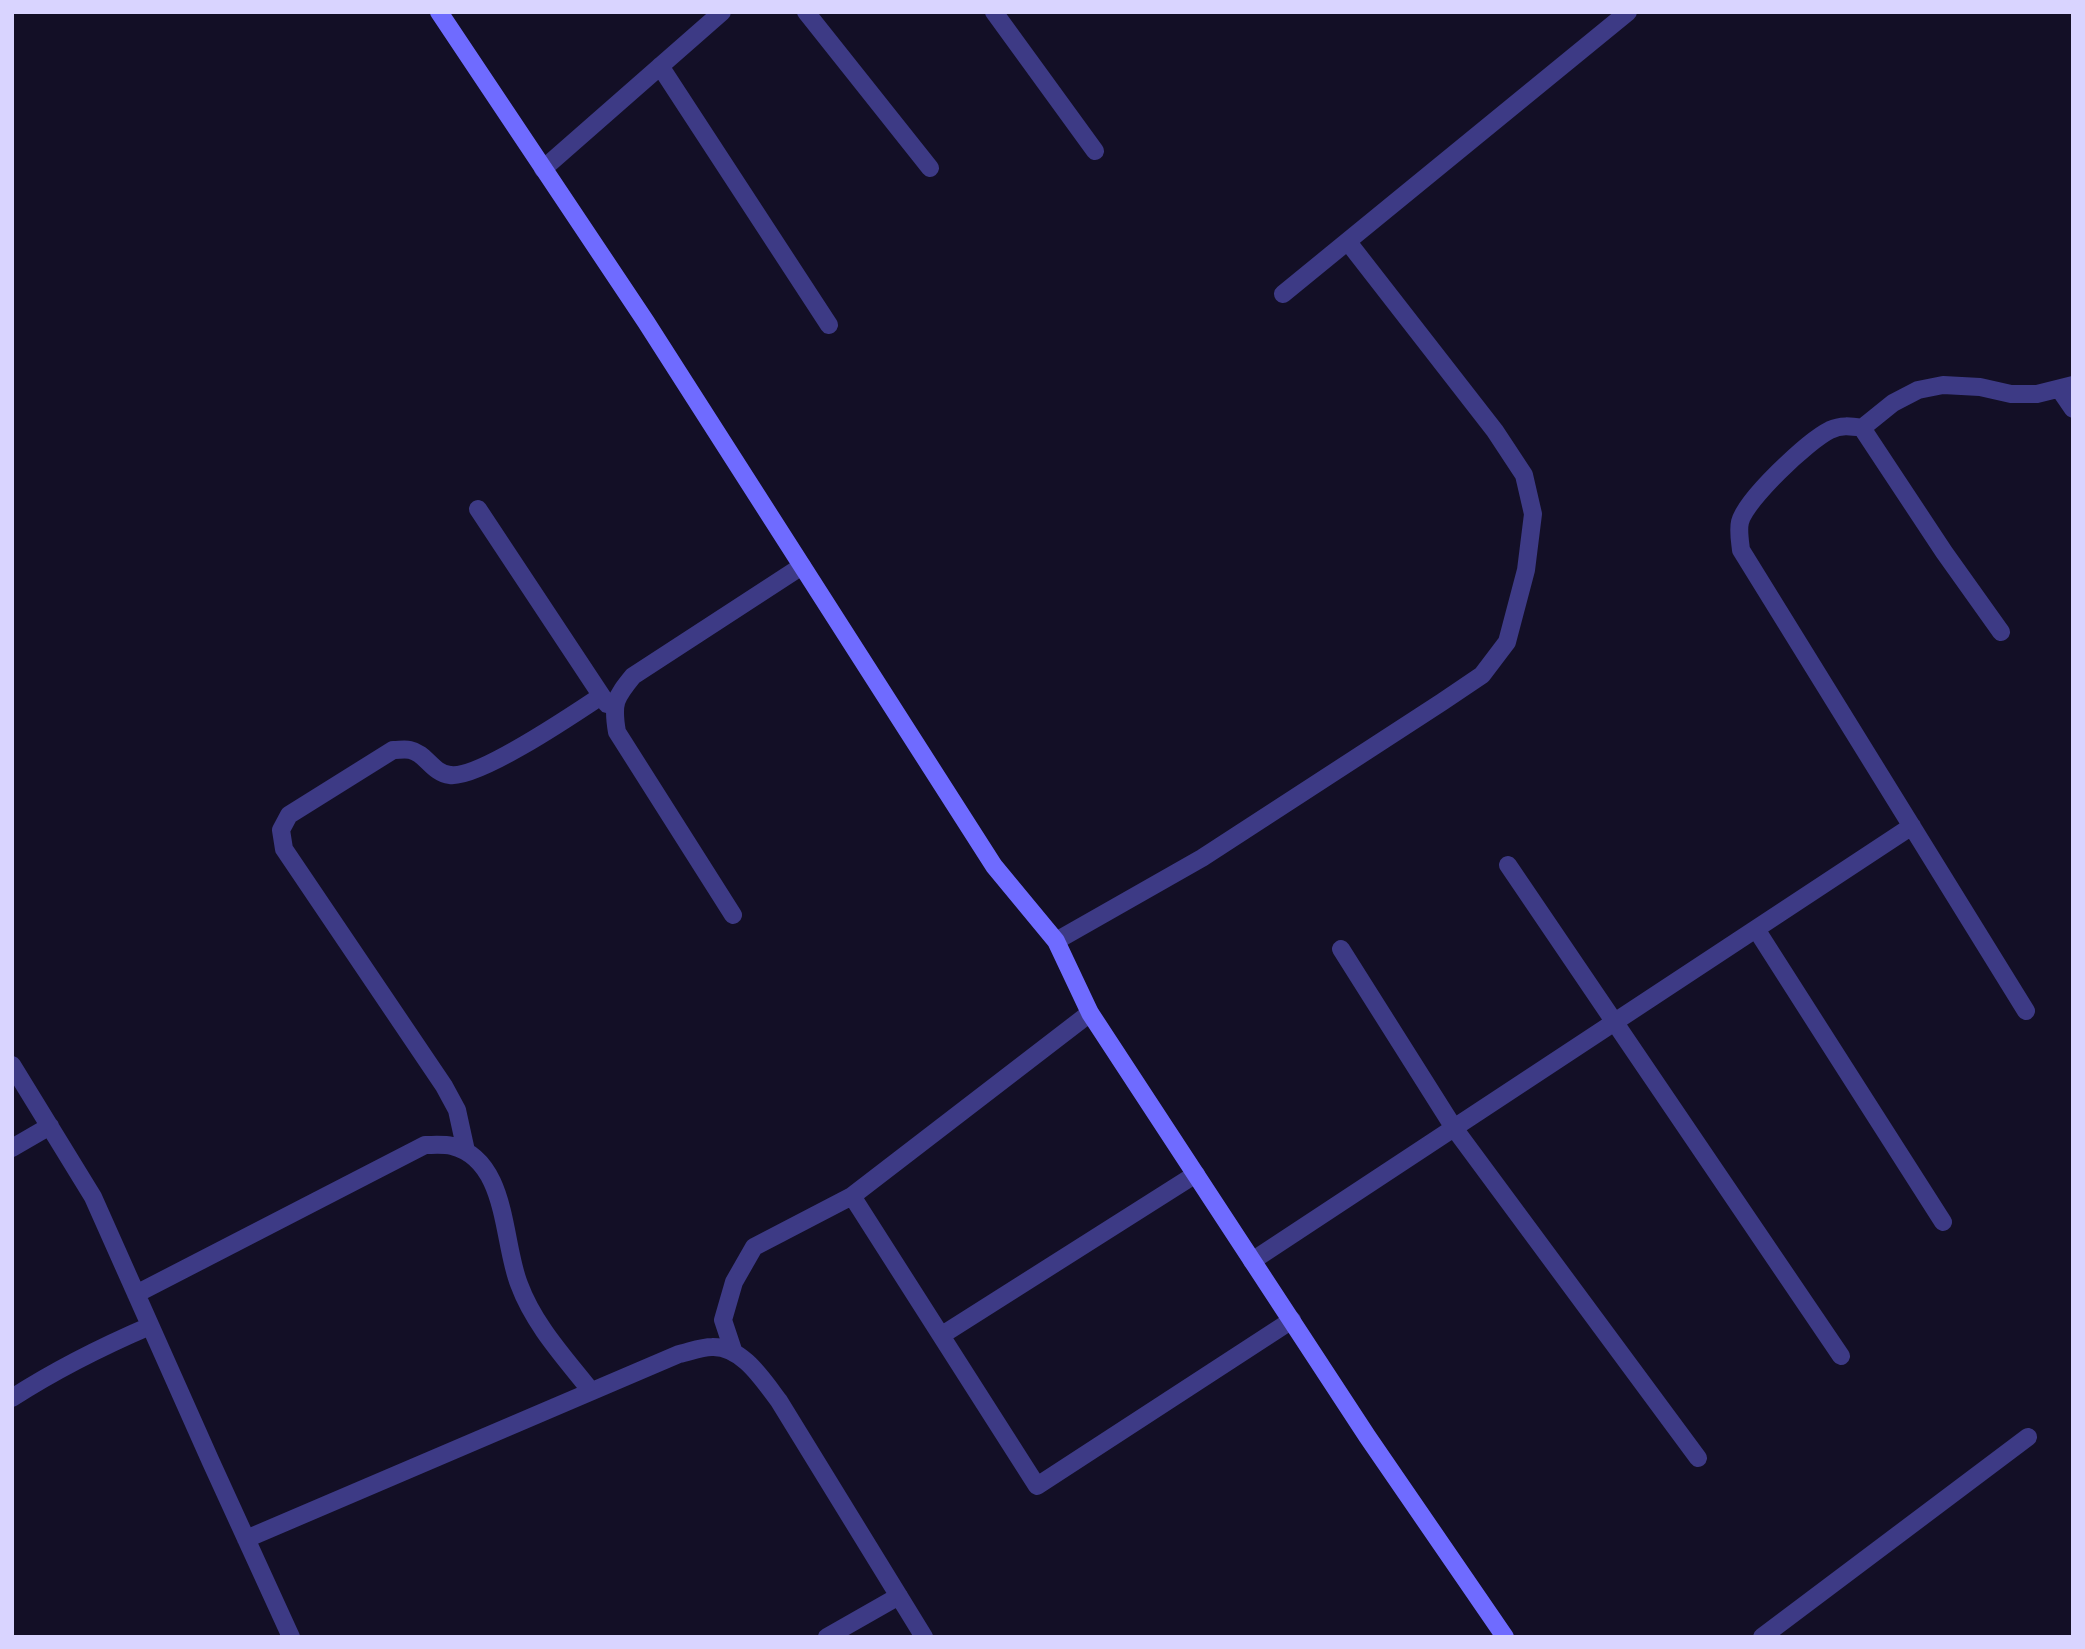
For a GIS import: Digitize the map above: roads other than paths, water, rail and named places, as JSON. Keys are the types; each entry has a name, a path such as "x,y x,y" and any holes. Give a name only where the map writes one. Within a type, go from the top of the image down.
{"street":[{"path":"439,12 646,322 994,866 1056,941 1090,1013 1367,1436 1505,1637"},
{"path":"543,169 722,12"},
{"path":"806,12 930,168"},
{"path":"994,12 1095,151"},
{"path":"1283,294 1628,12"},
{"path":"660,66 829,325"},
{"path":"1056,941 1202,859 1442,702 1482,675 1507,642 1526,570 1534,514 1524,475 1495,431 1348,242"},
{"path":"2026,1011 1741,550 1739,523 1751,502 1809,442 1832,429 1845,426 1862,428 1893,402 1918,390 1943,385 1980,387 2011,394 2037,394 2066,388 2073,409"},
{"path":"1862,428 2001,632"},
{"path":"478,509 614,715"},
{"path":"733,915 617,732 614,715 618,695 634,676 802,566"},
{"path":"466,1151 457,1110 444,1086 284,849 281,830 289,815 394,750 411,750 425,758 438,772 452,776 468,774 545,733 601,696"},
{"path":"1252,1261 1912,826"},
{"path":"1507,864 1841,1356"},
{"path":"1756,929 1943,1222"},
{"path":"1340,949 1454,1128 1698,1458"},
{"path":"734,1353 723,1320 734,1282 754,1247 852,1196 1090,1013"},
{"path":"12,1065 93,1197 291,1637"},
{"path":"12,1148 50,1126"},
{"path":"136,1294 425,1145 450,1145 466,1151 481,1163 501,1204 515,1273 533,1314 591,1391"},
{"path":"942,1335 1195,1174"},
{"path":"852,1196 1037,1486 1292,1320"},
{"path":"12,1398 94,1350 150,1326"},
{"path":"246,1539 679,1354 713,1346 734,1353 752,1366 779,1401 924,1637"},
{"path":"1762,1637 2028,1437"},
{"path":"827,1637 899,1596"}]}
